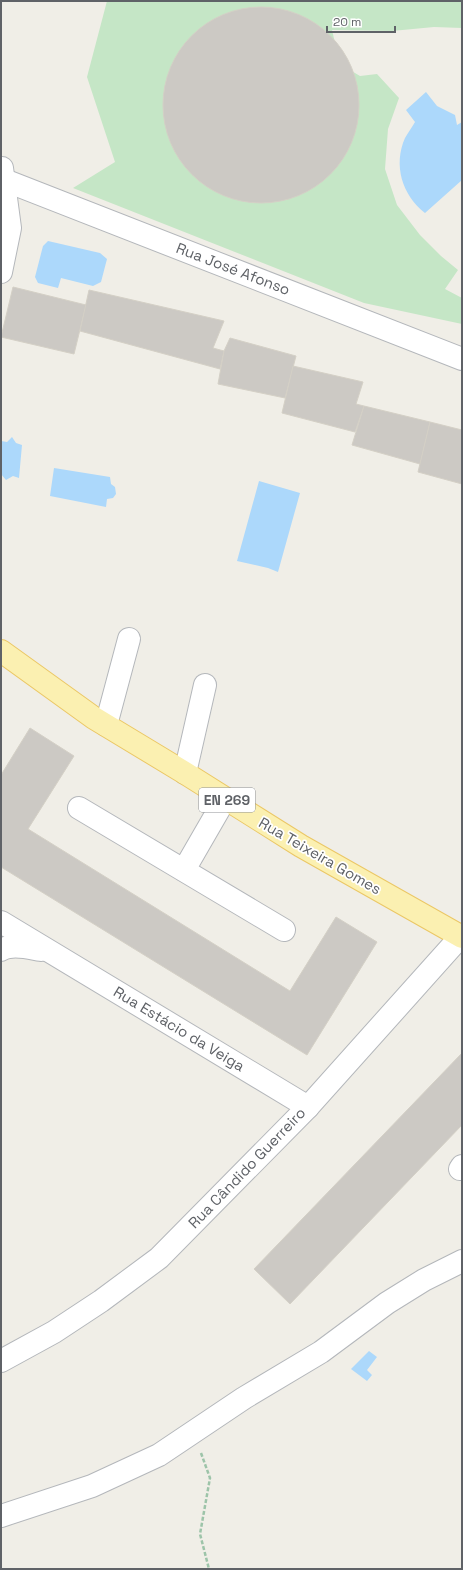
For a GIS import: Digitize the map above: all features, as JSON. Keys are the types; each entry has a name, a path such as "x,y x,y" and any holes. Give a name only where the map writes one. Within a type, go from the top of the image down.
{"main road":[{"name":"Rua Teixeira Gomes","path":"1,651 106,725 225,799 302,846 462,936"}],"street":[{"path":"1,272 10,228 2,172"},
{"name":"Rua José Afonso","path":"2,172 462,359"},
{"path":"106,725 129,639"},
{"path":"185,773 205,685"},
{"path":"184,870 225,799"},
{"path":"79,808 284,930"},
{"name":"Rua Estácio da Veiga","path":"1,922 308,1107"},
{"name":"Rua Cândido Guerreiro","path":"1,1361 54,1332 101,1301 160,1258 308,1107 462,936"},
{"name":"Rua Estácio da Veiga","path":"1,950 5,947 24,947 50,952"},
{"path":"1,1516 92,1486 159,1454 244,1398 321,1352 387,1303 424,1280 462,1261"}],"path":[{"path":"192,1432 210,1478 200,1534 208,1569"}],"green space":[{"path":"107,1 462,1 462,28 434,27 392,31 332,30 340,64 360,76 377,74 399,98 388,129 385,169 397,205 420,235 441,256 458,270 445,289 462,298 462,324 364,303 73,188 115,162 87,77"}],"water":[{"path":"426,92 437,106 455,115 457,125 462,122 462,180 425,213 417,206 405,188 400,169 400,159 401,148 405,138 415,122 406,110"},
{"path":"48,241 100,253 107,259 101,282 93,286 61,278 58,288 38,283 35,277 43,246"},
{"path":"12,437 16,443 22,445 19,478 13,476 6,480 1,474 1,441 7,442"},
{"path":"54,468 110,477 111,484 115,487 116,494 113,498 107,499 106,507 50,496"},
{"path":"259,481 300,493 278,572 268,568 237,561"},
{"path":"369,1351 377,1357 367,1370 372,1375 367,1381 351,1369"}],"building":[{"path":"261,7 289,11 307,19 323,29 337,43 347,59 355,77 359,105 355,133 347,151 337,167 323,181 307,191 289,199 261,203 233,199 215,191 199,181 185,167 175,151 167,133 163,105 167,77 175,59 185,43 199,29 215,19 233,11"},
{"path":"13,287 86,305 74,354 1,337"},
{"path":"89,290 224,321 213,348 224,351 220,369 80,331"},
{"path":"230,338 296,356 285,398 218,384 224,351"},
{"path":"293,366 363,382 356,404 364,406 355,432 282,413"},
{"path":"364,406 430,422 420,464 352,445"},
{"path":"430,422 462,430 462,484 418,472"},
{"path":"30,728 74,756 28,829 290,991 336,917 377,942 307,1055 1,867 1,775"},
{"path":"462,1053 462,1125 290,1304 254,1269"}]}
